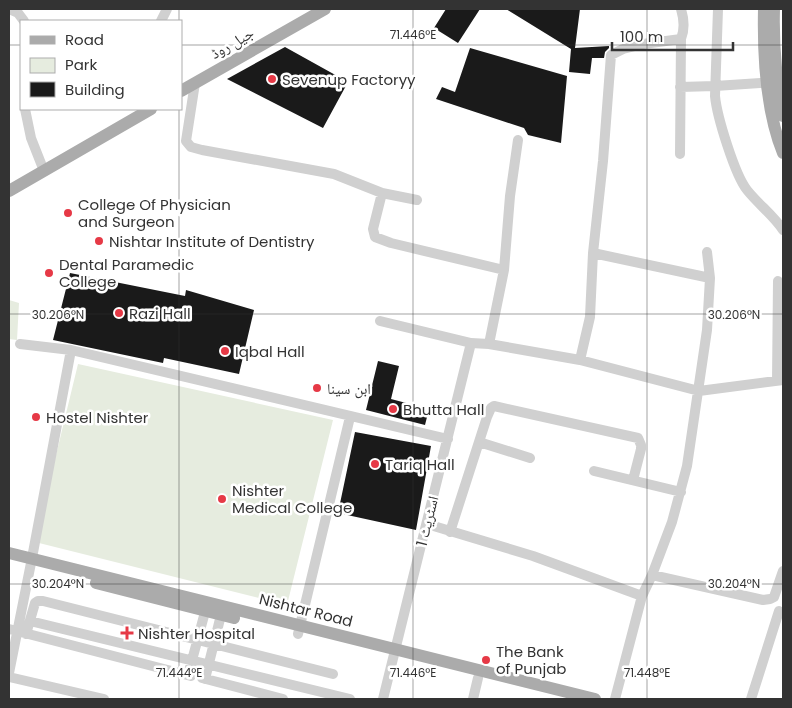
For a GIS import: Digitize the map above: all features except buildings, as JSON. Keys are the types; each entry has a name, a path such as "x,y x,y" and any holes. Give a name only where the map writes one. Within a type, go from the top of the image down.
{"main road":[{"name":"جیل روڈ","path":"182,90 325,9"},
{"path":"764,9 763,38 772,82 779,142 783,153"},
{"path":"774,9 778,38 772,82 783,116"},
{"path":"9,191 136,113"},
{"name":"Nishtar Road","path":"9,553 31,562 206,607 395,654 596,699"},
{"name":"Nishtar Road","path":"9,561 31,562"},
{"name":"Nishtar Road","path":"206,607 222,615 299,630"},
{"name":"Nishtar Road","path":"395,654 478,678 564,699"}],"street":[{"path":"9,9 18,13 24,20"},
{"path":"680,154 680,39 683,32 681,9"},
{"path":"718,9 716,110 735,165 747,190 776,219 783,230"},
{"path":"580,360 590,317 593,253 603,160 611,55 623,49 643,44 680,39"},
{"path":"680,86 715,86 772,82"},
{"path":"195,83 186,141 190,146 202,150 334,174 382,193 417,200"},
{"path":"25,110 31,138 44,170"},
{"path":"489,344 504,270 510,196 518,140"},
{"path":"382,193 373,229 375,237 391,243 504,270"},
{"path":"615,699 642,596 672,522 687,466 707,330 710,278 707,252"},
{"path":"593,253 710,278"},
{"path":"380,321 472,343 489,344 580,360 699,391 780,380 778,280"},
{"name":"اسٹریٹ 1","path":"383,699 472,343"},
{"path":"20,344 70,350 448,439"},
{"path":"9,673 70,350"},
{"path":"450,532 479,442 491,408 494,406 635,437 640,441 641,450 633,480"},
{"path":"299,630 350,417"},
{"path":"479,442 530,458"},
{"path":"594,471 681,492"},
{"path":"426,524 533,556 642,596"},
{"path":"652,575 763,600 774,597 783,571"},
{"path":"17,631 30,621 35,603 43,601 333,674"},
{"path":"196,677 191,660 206,607"},
{"path":"751,699 779,611"},
{"path":"196,677 208,664 222,615"},
{"path":"30,621 350,699"},
{"path":"17,631 283,699"},
{"path":"9,677 104,698"},
{"path":"473,699 478,678"}],"green space":[{"path":"9,300 19,303 17,340 9,339"},
{"path":"78,364 333,420 287,605 35,542"}],"place":[{"name":"Sevenup Factoryy","path":"272,79"},
{"name":"College Of Physician and Surgeon","path":"68,213"},
{"name":"Nishtar Institute of Dentistry","path":"99,241"},
{"name":"Dental Paramedic College","path":"49,273"},
{"name":"Razi Hall","path":"119,313"},
{"name":"Iqbal Hall","path":"225,351"},
{"name":"ابن سینا","path":"317,388"},
{"name":"Bhutta Hall","path":"393,409"},
{"name":"Hostel Nishter","path":"36,417"},
{"name":"Tariq Hall","path":"375,464"},
{"name":"Nishter Medical College","path":"222,499"},
{"name":"Nishter Hospital","path":"127,633"},
{"name":"The Bank of Punjab","path":"486,660"}]}
